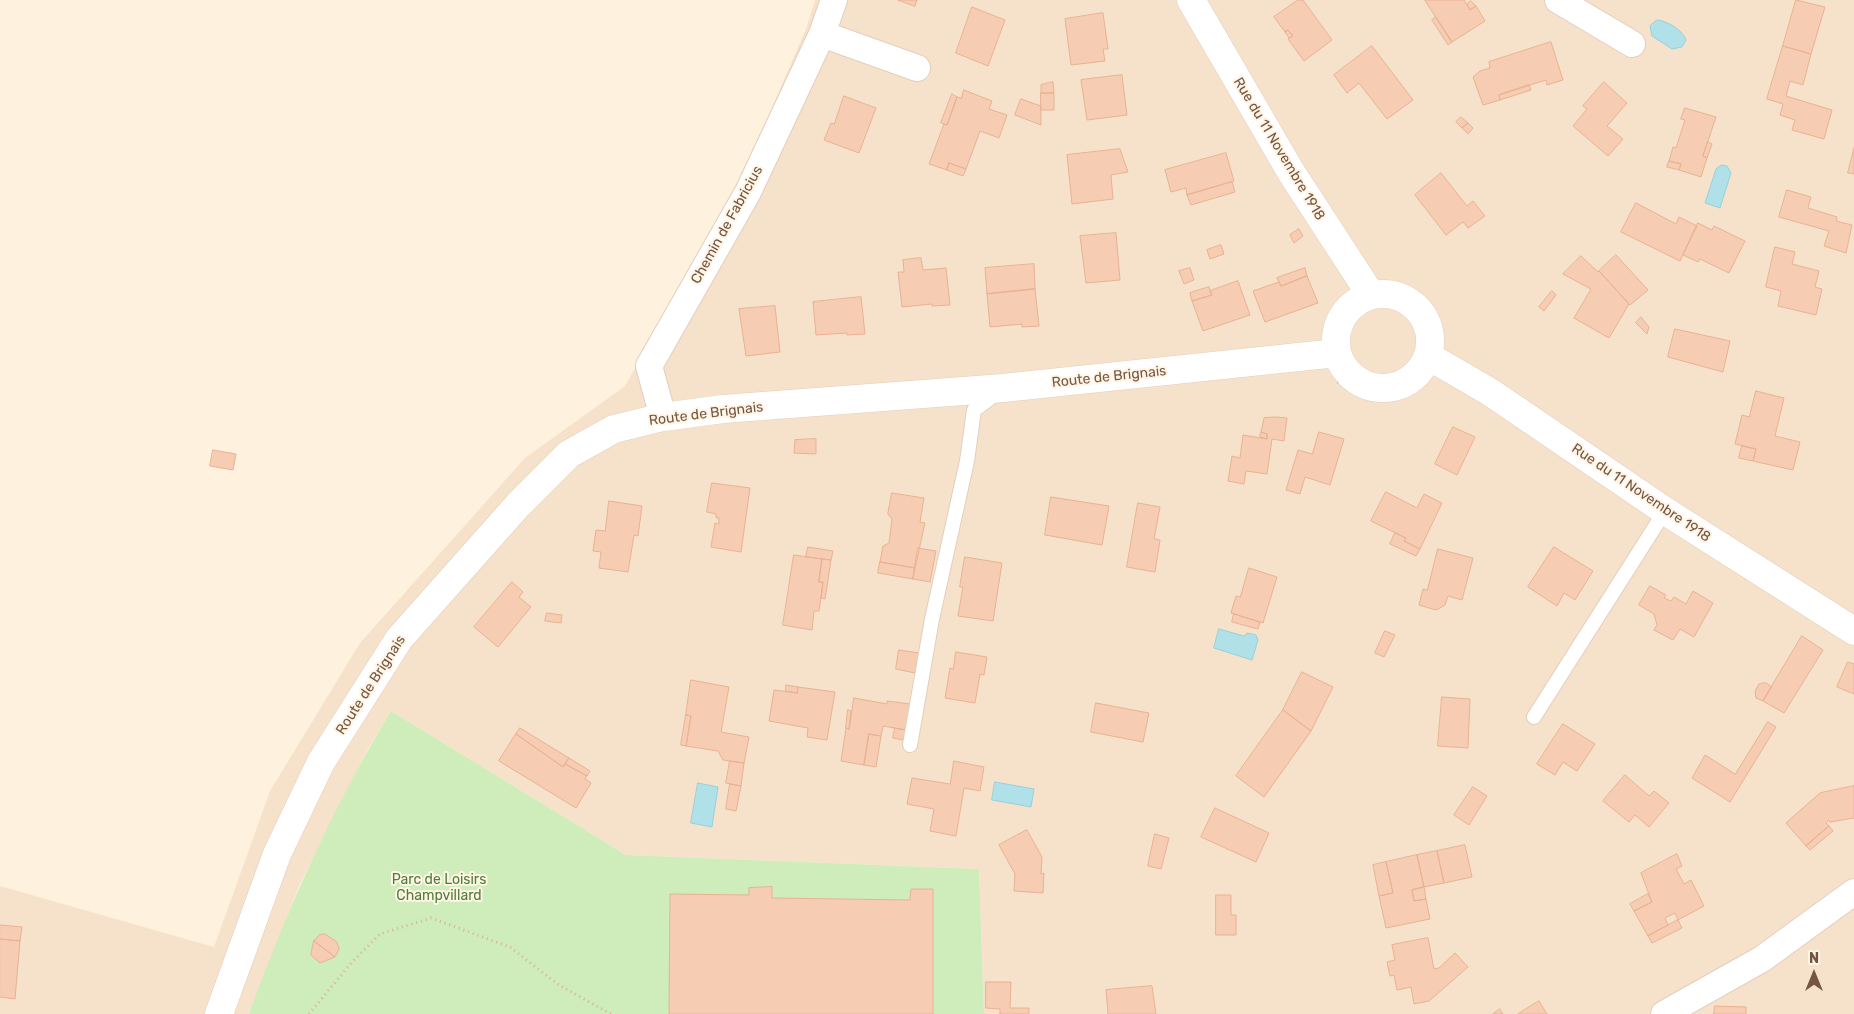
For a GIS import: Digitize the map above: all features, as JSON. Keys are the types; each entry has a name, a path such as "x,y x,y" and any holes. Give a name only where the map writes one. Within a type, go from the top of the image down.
{"street":[{"name":"Chemin de Fabricius","path":"663,417 649,366 748,192 822,34 834,0"},
{"name":"Rue du 11 Novembre 1918","path":"1191,0 1291,172 1370,295"},
{"path":"1558,0 1632,44"},
{"path":"822,34 916,68"},
{"path":"1385,294 1399,297 1412,304 1422,314 1428,327 1430,341 1428,356 1412,378 1399,385 1385,388 1372,387 1360,382 1350,375 1337,353 1335,339 1338,324 1346,311 1357,301 1370,295 1385,294"},
{"name":"Route de Brignais","path":"219,1014 277,854 317,770 399,639 518,504 568,454 614,429 663,417 723,409 1003,388 1337,353"},
{"name":"Rue du 11 Novembre 1918","path":"1428,356 1490,392 1665,511 1854,631"},
{"path":"1664,1014 1762,959 1854,892"}],"lane":[{"path":"910,746 932,619 967,461 974,410 1003,388"},
{"path":"1534,717 1665,511"}],"path":[{"path":"1335,382 1372,387"},
{"path":"309,1014 352,962 380,934 431,918 510,947 559,985 611,1014"}],"shaded area":[{"path":"815,0 1854,0 1854,1014 984,1014 979,869 626,855 391,711 369,747 299,886 249,1014 0,1014 0,886 214,947 270,791 360,643 525,458 625,386 745,170 806,29"}],"green space":[{"name":"Parc de Loisirs Champvillard","path":"391,711 626,855 979,869 984,1014 249,1014 279,936 312,859 350,784"}],"water":[{"path":"1657,20 1670,24 1682,33 1686,40 1682,47 1672,49 1652,36 1650,26"},
{"path":"1722,165 1727,166 1731,173 1720,208 1705,203 1716,169"},
{"path":"1219,629 1244,636 1247,633 1256,635 1258,640 1252,660 1214,648"},
{"path":"995,782 1034,789 1031,807 992,800"},
{"path":"698,783 718,787 712,827 691,823"}],"building":[{"path":"898,0 917,0 915,6"},
{"path":"1298,0 1303,0 1332,40 1304,61 1288,39 1293,36 1288,30 1285,32 1274,17"},
{"path":"1425,0 1464,0 1470,10 1476,6 1485,21 1452,42"},
{"path":"1796,0 1825,7 1811,54 1783,46"},
{"path":"1471,1 1476,6 1470,10 1467,4"},
{"path":"972,7 1005,20 988,66 956,53"},
{"path":"1103,13 1108,49 1103,49 1105,61 1071,65 1065,19"},
{"path":"1436,17 1452,42 1448,45 1432,20"},
{"path":"1288,30 1293,36 1289,38 1285,32"},
{"path":"1551,42 1563,80 1547,85 1546,80 1499,95 1500,100 1483,105 1473,77 1480,71 1490,68 1489,62"},
{"path":"1372,46 1413,100 1387,119 1359,83 1347,93 1334,75"},
{"path":"1783,46 1811,54 1803,85 1790,81 1786,96 1832,110 1824,139 1792,130 1795,120 1780,115 1783,104 1767,99"},
{"path":"1122,75 1127,115 1087,120 1081,80"},
{"path":"1053,82 1054,93 1041,93 1041,85"},
{"path":"1604,82 1627,103 1607,126 1623,139 1608,156 1573,126 1587,109 1583,106"},
{"path":"1529,85 1531,90 1500,100 1499,95"},
{"path":"964,90 992,101 989,109 1007,115 999,138 980,131 966,169 949,163 947,170 929,164 944,124 947,125 957,97 961,98"},
{"path":"1041,93 1054,93 1054,110 1041,110"},
{"path":"952,94 957,97 947,125 941,123"},
{"path":"844,96 876,108 859,153 824,140 831,123 834,124"},
{"path":"1021,99 1041,106 1041,125 1015,115"},
{"path":"1685,108 1716,117 1703,156 1707,158 1701,177 1679,170 1681,164 1669,161 1673,147 1676,148 1685,120 1681,119"},
{"path":"1461,117 1468,123 1462,128 1456,122"},
{"path":"1468,123 1473,128 1468,134 1462,128"},
{"path":"1708,142 1712,144 1707,158 1703,156"},
{"path":"1854,148 1854,174 1848,173"},
{"path":"1120,149 1128,172 1111,175 1113,199 1072,204 1067,155"},
{"path":"1226,153 1234,181 1187,195 1186,188 1171,192 1165,170"},
{"path":"1669,161 1681,164 1679,170 1667,167"},
{"path":"949,163 966,169 963,176 947,170"},
{"path":"1441,173 1467,206 1473,201 1485,216 1468,228 1463,222 1446,235 1415,195"},
{"path":"1232,182 1235,192 1191,205 1187,195"},
{"path":"1787,190 1811,197 1808,208 1837,217 1836,221 1852,225 1846,253 1824,246 1829,231 1779,217"},
{"path":"1636,203 1676,224 1679,217 1697,226 1680,261 1621,232"},
{"path":"1698,223 1712,230 1714,226 1745,241 1729,273 1700,259 1698,262 1683,255"},
{"path":"1299,229 1303,236 1294,243 1290,235"},
{"path":"1116,233 1120,280 1086,283 1080,236"},
{"path":"1221,245 1224,254 1210,259 1207,250"},
{"path":"1775,247 1795,252 1792,264 1819,271 1815,287 1822,289 1816,315 1778,306 1781,291 1766,287"},
{"path":"1616,255 1648,290 1630,305 1599,271"},
{"path":"1581,256 1599,271 1629,304 1609,338 1574,318 1591,289 1563,274"},
{"path":"921,258 923,270 946,268 950,305 932,306 932,304 902,307 898,272 904,272 903,260"},
{"path":"1034,264 1035,289 987,294 985,268"},
{"path":"1190,268 1194,280 1184,284 1179,271"},
{"path":"1305,268 1307,276 1281,286 1277,278"},
{"path":"1307,276 1318,303 1265,322 1253,291 1279,282 1281,286"},
{"path":"1238,281 1250,315 1203,331 1192,301 1212,295 1210,291"},
{"path":"1209,287 1212,295 1192,301 1190,293"},
{"path":"1035,289 1039,326 1022,327 1022,324 990,327 987,294"},
{"path":"1552,291 1556,295 1544,311 1539,307"},
{"path":"861,297 865,334 816,335 813,302"},
{"path":"775,306 780,352 746,356 739,309"},
{"path":"1641,317 1649,327 1647,334 1636,323"},
{"path":"1675,329 1730,341 1723,372 1668,357"},
{"path":"1756,391 1784,398 1775,436 1800,442 1793,470 1753,461 1756,449 1735,444 1742,415 1749,417"},
{"path":"1264,418 1287,418 1284,441 1272,439 1267,474 1246,471 1244,484 1228,481 1232,456 1240,458 1243,435 1267,439 1267,434 1261,432"},
{"path":"1453,427 1475,437 1457,475 1435,464"},
{"path":"1261,432 1267,434 1267,439 1260,437"},
{"path":"1319,432 1344,439 1330,485 1305,477 1300,494 1286,490 1298,450 1312,454"},
{"path":"816,439 816,454 794,453 795,440"},
{"path":"1742,446 1756,449 1753,461 1739,458"},
{"path":"213,450 236,454 233,470 210,466"},
{"path":"712,483 750,488 741,552 711,547 715,523 719,524 719,518 716,518 716,514 707,512"},
{"path":"1386,492 1417,508 1424,494 1442,503 1420,549 1404,541 1406,538 1371,521"},
{"path":"892,493 924,498 920,522 925,523 915,568 880,562 883,546 889,543 892,519 888,514"},
{"path":"1051,497 1109,506 1102,545 1045,535"},
{"path":"609,501 642,506 638,536 634,535 628,572 599,568 601,552 593,551 596,530 605,531"},
{"path":"1138,503 1160,507 1154,539 1160,540 1155,572 1127,567"},
{"path":"1395,533 1406,538 1404,541 1420,549 1416,556 1390,544"},
{"path":"808,547 833,551 831,560 806,557"},
{"path":"1554,547 1593,571 1575,600 1564,593 1557,606 1528,587"},
{"path":"918,548 936,551 930,582 913,579"},
{"path":"1438,549 1473,558 1462,600 1448,596 1445,605 1436,610 1419,605 1423,589 1427,590"},
{"path":"794,555 822,559 819,582 823,582 819,611 814,611 812,630 783,625"},
{"path":"965,557 1002,563 993,621 958,616 963,587 960,587"},
{"path":"822,559 831,560 825,599 821,598 823,582 819,582"},
{"path":"880,562 915,568 913,579 878,573"},
{"path":"1249,568 1277,577 1263,623 1231,613 1236,596 1240,597"},
{"path":"512,582 523,592 519,597 531,607 498,647 474,627"},
{"path":"1650,586 1666,595 1664,598 1671,601 1674,597 1686,604 1693,591 1713,603 1694,637 1680,629 1673,640 1654,630 1657,625 1654,614 1639,605"},
{"path":"547,613 562,615 561,623 545,621"},
{"path":"1234,614 1260,622 1258,629 1232,622"},
{"path":"1385,631 1395,635 1384,657 1375,653"},
{"path":"1802,636 1823,650 1784,713 1763,701"},
{"path":"899,650 919,653 915,673 896,669"},
{"path":"956,652 987,657 984,675 980,674 975,703 945,698 950,668 953,669"},
{"path":"1848,662 1854,664 1854,694 1837,687"},
{"path":"1302,672 1333,687 1311,731 1283,710"},
{"path":"691,680 729,687 721,732 749,737 744,763 723,760 718,751 686,746 691,716 686,715"},
{"path":"1766,683 1772,687 1763,701 1756,698 1755,691 1759,684"},
{"path":"786,685 798,687 797,693 786,691"},
{"path":"798,687 835,692 827,740 807,737 808,728 769,721 774,690 797,693"},
{"path":"1442,697 1470,699 1468,748 1438,746"},
{"path":"854,698 887,704 887,701 910,704 906,730 883,726 881,736 869,734 864,765 841,761 846,728 849,729"},
{"path":"1096,703 1149,713 1143,742 1091,732"},
{"path":"848,710 851,711 849,729 846,728"},
{"path":"1283,710 1311,731 1264,797 1236,776"},
{"path":"686,715 691,716 686,746 681,745"},
{"path":"1768,722 1776,727 1730,802 1692,778 1705,755 1735,774"},
{"path":"1563,724 1595,744 1577,771 1563,762 1555,775 1537,764"},
{"path":"520,728 569,758 563,767 516,734"},
{"path":"895,728 906,730 904,740 893,738"},
{"path":"516,734 563,767 565,764 587,776 585,779 591,783 576,808 499,761"},
{"path":"869,734 881,736 876,767 864,765"},
{"path":"569,758 590,771 587,776 565,764"},
{"path":"730,761 744,763 741,786 726,783"},
{"path":"954,761 984,767 980,791 964,788 956,836 930,831 934,809 907,804 912,778 950,784"},
{"path":"1625,775 1649,796 1654,791 1669,803 1649,827 1635,815 1629,822 1603,801"},
{"path":"730,784 741,786 736,811 726,809"},
{"path":"1854,786 1854,818 1830,822 1829,820 1826,823 1829,826 1806,846 1786,823 1820,793"},
{"path":"1473,787 1487,796 1469,825 1454,815"},
{"path":"1215,808 1269,833 1256,862 1201,837"},
{"path":"1829,826 1833,831 1810,850 1806,846"},
{"path":"1027,830 1042,857 1041,874 1044,873 1043,893 1014,891 1015,874 999,845"},
{"path":"1155,834 1169,838 1161,869 1148,866"},
{"path":"1465,845 1472,877 1444,883 1437,851"},
{"path":"1437,851 1444,883 1424,887 1417,855"},
{"path":"1677,854 1682,866 1676,869 1684,884 1691,880 1704,906 1678,920 1675,913 1665,918 1668,925 1648,936 1634,911 1652,902 1641,873"},
{"path":"1417,855 1424,887 1412,890 1414,901 1426,899 1430,919 1386,928 1379,896 1393,893 1386,862"},
{"path":"1386,862 1393,893 1379,896 1373,865"},
{"path":"772,887 772,898 910,900 911,889 933,889 933,1014 669,1014 670,894 749,895 749,888"},
{"path":"1424,887 1426,899 1414,901 1412,890"},
{"path":"1648,894 1652,902 1634,911 1630,904"},
{"path":"1216,895 1231,895 1231,915 1236,915 1236,935 1216,935"},
{"path":"1678,920 1682,928 1652,943 1648,936"},
{"path":"0,925 22,927 20,941 0,939"},
{"path":"325,934 337,942 339,949 335,957 314,941 319,935"},
{"path":"1428,938 1434,969 1439,968 1455,953 1468,967 1429,1001 1414,1004 1411,987 1397,990 1394,975 1390,976 1387,962 1395,960 1392,945"},
{"path":"0,939 20,941 15,999 0,997"},
{"path":"314,941 335,957 320,963 311,955"},
{"path":"986,982 1011,982 1010,1008 1029,1008 1029,1014 1000,1014 1000,1009 986,1008"},
{"path":"1152,986 1156,1014 1108,1014 1106,990"},
{"path":"1539,1001 1547,1014 1518,1014"},
{"path":"1715,1006 1746,1007 1746,1014 1714,1014"},
{"path":"1500,1009 1503,1014 1493,1014"}]}
